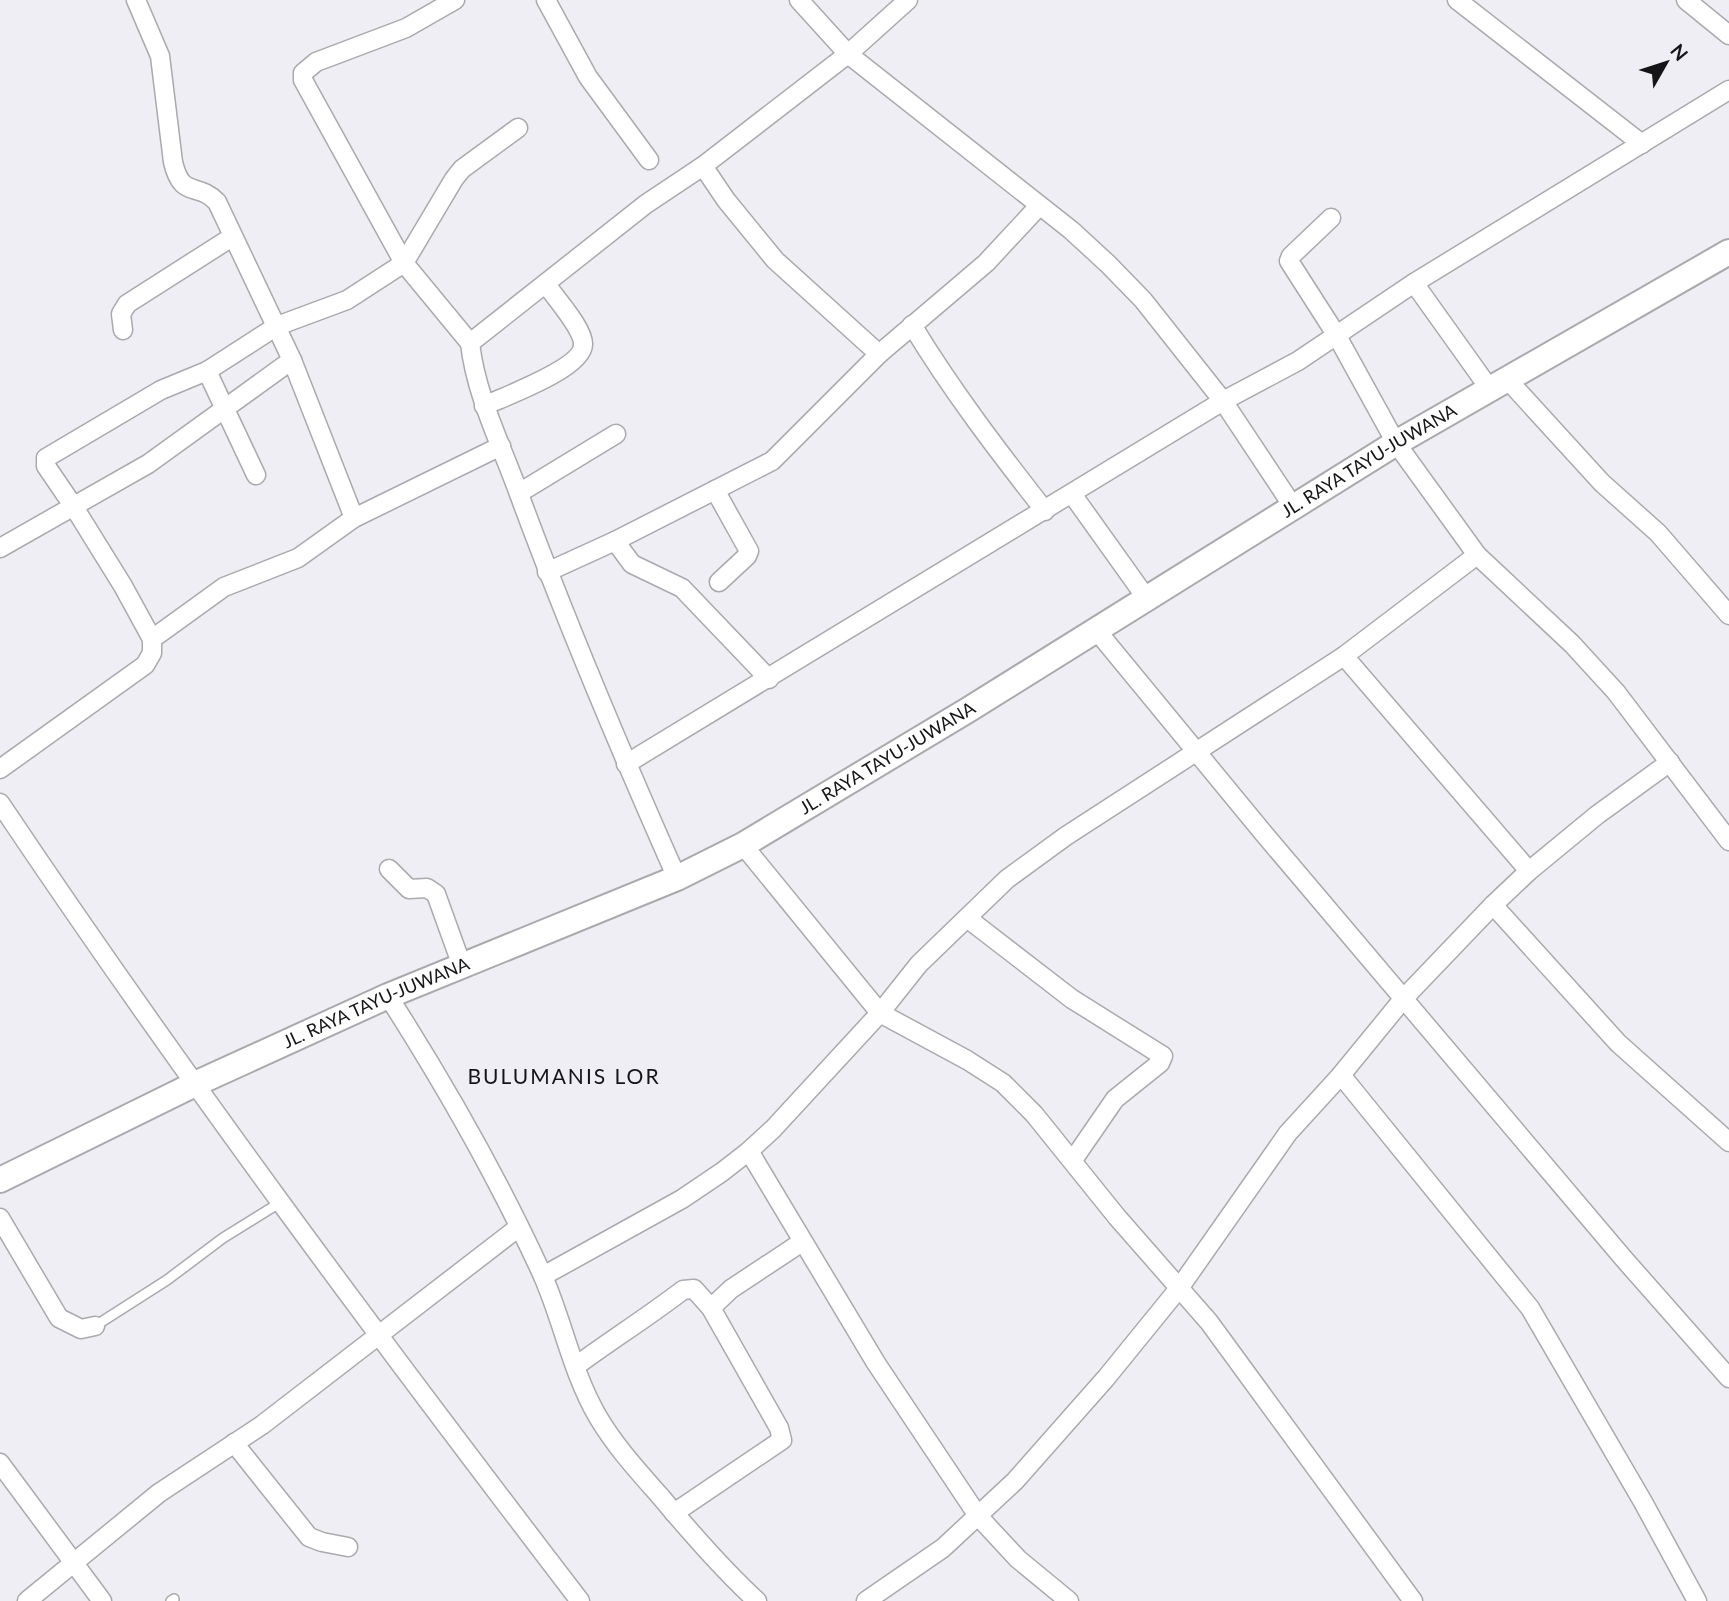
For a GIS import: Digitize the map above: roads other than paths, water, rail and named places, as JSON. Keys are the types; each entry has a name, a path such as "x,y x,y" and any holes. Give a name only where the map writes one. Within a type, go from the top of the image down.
{"main road":[{"name":"JL. RAYA TAYU-JUWANA","path":"0,1180 195,1084 388,996 677,878 743,845 1097,631 1396,443 1729,252"}],"street":[{"path":"136,0 160,56 171,152 178,179 185,187 207,194 217,202 292,360 354,518"},
{"path":"420,0 426,18"},
{"path":"455,0 406,28 316,62 303,73 303,80 404,263 470,343 472,362 484,406 547,572 626,764 677,878"},
{"path":"546,0 588,77 649,160"},
{"path":"799,0 848,54 1071,230 1143,300 1223,401 1294,508"},
{"path":"470,343 646,204 702,166 848,54 908,0"},
{"path":"1457,0 1642,144"},
{"path":"1686,0 1729,35"},
{"path":"626,764 1223,401 1298,361 1414,283 1729,90"},
{"path":"0,769 145,664 152,653 152,639 123,586 46,466 46,458 161,390 207,371 277,327 347,300 404,263 454,178 462,169 518,128"},
{"path":"702,166 775,260 879,354"},
{"path":"547,572 615,541 772,461 879,354 986,263 1039,206"},
{"path":"1331,218 1289,261 1337,336 1396,443 1477,555 1573,644 1616,692 1729,841"},
{"path":"123,330 121,314 127,304 232,236"},
{"path":"1414,283 1498,384 1658,533 1729,615"},
{"path":"484,406 552,375 573,362 583,351 584,342 579,330 546,284"},
{"path":"912,325 967,408 1045,511"},
{"path":"0,548 148,464 292,360"},
{"path":"207,371 256,475"},
{"path":"519,493 616,434"},
{"path":"152,639 224,587 298,558 354,518 501,446"},
{"path":"715,490 749,551 719,582"},
{"path":"1072,495 1147,599"},
{"path":"615,541 632,564 682,588 769,679"},
{"path":"543,1276 682,1199 749,1151 773,1129 880,1013 919,964 1007,878 1066,835 1344,656 1477,555"},
{"path":"1097,631 1404,998 1729,1378"},
{"path":"1344,656 1529,871"},
{"path":"866,1601 943,1548 1015,1481 1106,1378 1180,1287 1288,1133 1341,1075 1404,998 1493,905 1529,871 1597,815 1671,762"},
{"path":"0,803 68,905 377,1335 580,1601"},
{"path":"743,845 880,1013 967,1060 1003,1083 1034,1114 1117,1217 1180,1287 1254,1382 1413,1601"},
{"path":"389,869 409,889 427,888 436,894 461,966"},
{"path":"1493,905 1618,1044 1729,1142"},
{"path":"967,918 1072,999 1163,1056 1160,1063 1115,1098 1073,1160"},
{"path":"388,996 495,1176 543,1276 585,1393 614,1443 712,1557 757,1601"},
{"path":"1341,1075 1530,1308 1643,1502 1696,1601"},
{"path":"749,1151 876,1363 978,1516 1018,1559 1069,1601"},
{"path":"0,1218 60,1318 81,1329 95,1326"},
{"path":"27,1601 159,1493 262,1425 519,1227"},
{"path":"711,1308 732,1289 802,1242"},
{"path":"576,1366 683,1290 694,1289 711,1308 779,1428 782,1440 674,1513"},
{"path":"234,1443 309,1536 322,1542 348,1547"},
{"path":"0,1463 102,1601"}],"lane":[{"path":"95,1326 167,1280 223,1238 281,1202"}],"district":[{"name":"BULUMANIS LOR","path":"564,1077"}]}
